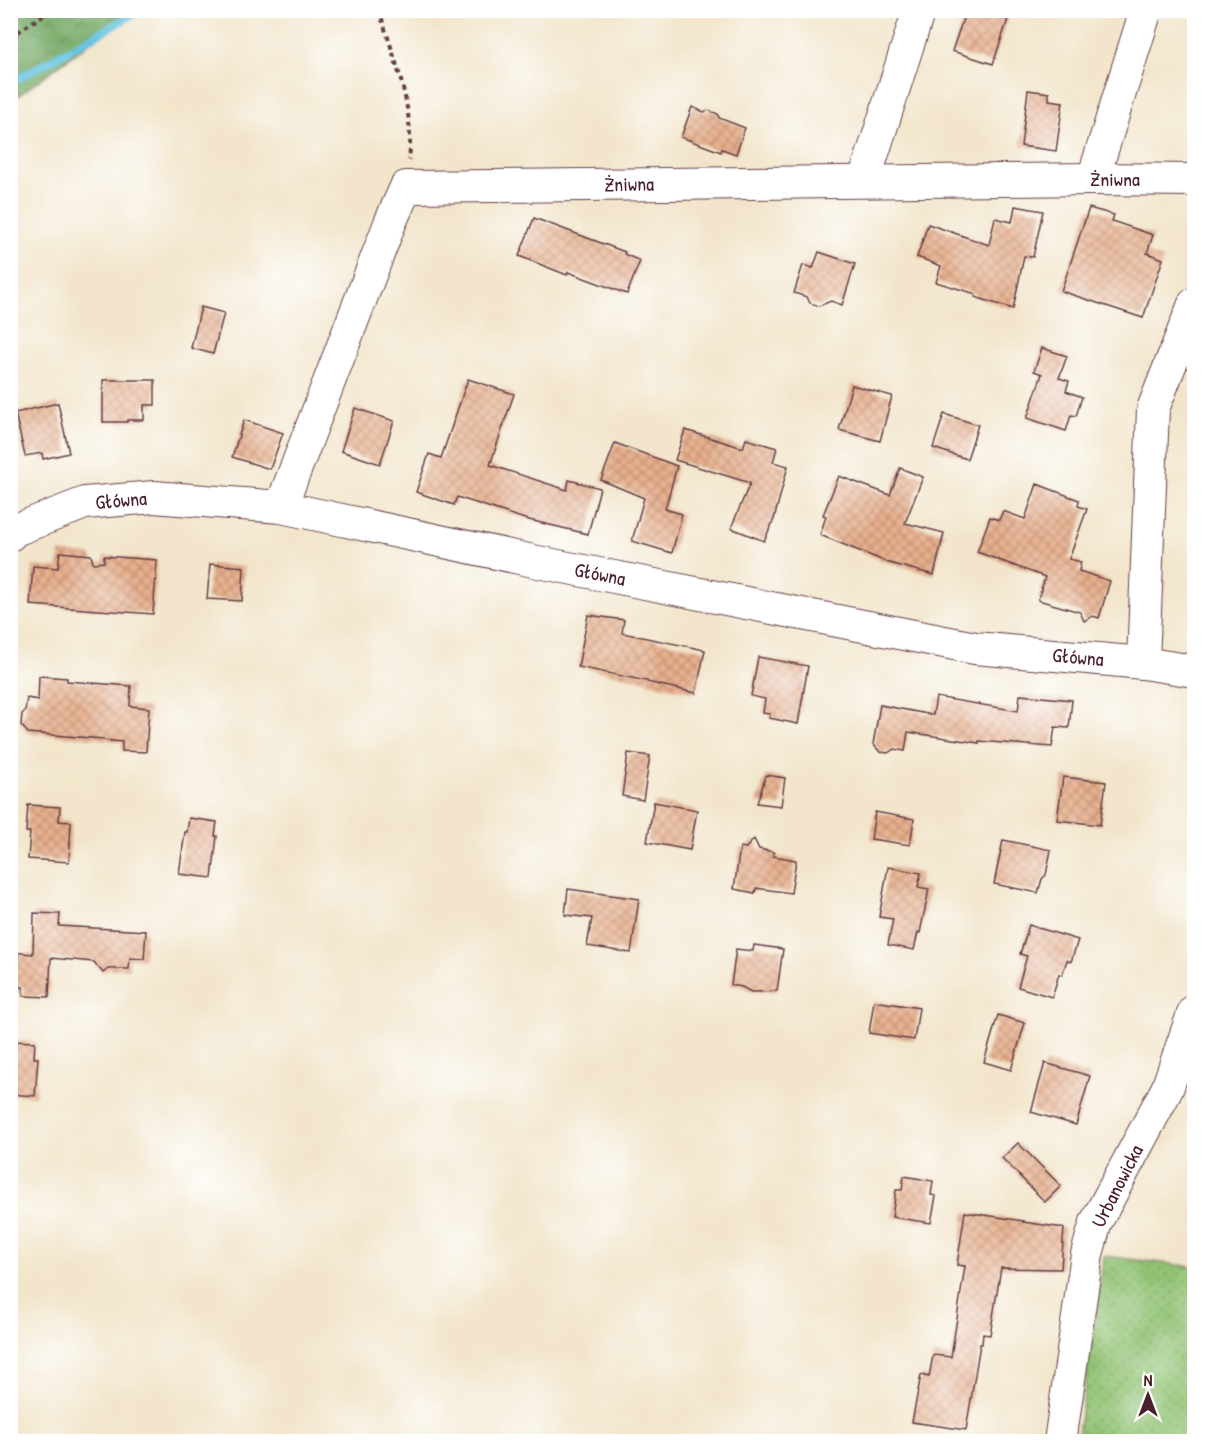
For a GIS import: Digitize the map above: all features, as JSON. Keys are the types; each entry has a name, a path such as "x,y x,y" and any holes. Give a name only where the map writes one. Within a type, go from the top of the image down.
{"street":[{"path":"864,181 919,10"},
{"path":"1093,179 1146,10"},
{"name":"Żniwna","path":"406,187 864,181 1194,180"},
{"path":"281,507 406,187"},
{"path":"1143,663 1153,409 1194,304"},
{"name":"Główna","path":"10,535 15,530 85,503 154,497 281,507 538,562 975,648 1143,663 1194,671"},
{"name":"Urbanowicka","path":"1060,1442 1087,1254 1096,1222 1181,1090 1194,1011"}],"path":[{"path":"10,37 51,10"},
{"path":"379,10 404,89 410,152 406,187"}],"green space":[{"path":"11,10 132,10 132,11 11,101"},
{"path":"1104,1256 1194,1267 1194,1441 1077,1441"}],"building":[{"path":"966,10 1011,10 993,64 952,51"},
{"path":"1028,90 1049,93 1049,100 1063,102 1056,151 1021,146"},
{"path":"692,107 704,112 708,110 718,114 719,118 745,128 736,154 722,149 721,152 681,137"},
{"path":"1015,206 1043,211 1033,257 1024,256 1013,309 975,297 976,294 936,282 941,266 917,257 928,224 989,245 995,218 1012,222"},
{"path":"1089,208 1114,215 1112,221 1153,235 1147,253 1163,259 1143,318 1061,291"},
{"path":"534,218 625,252 624,254 640,261 627,294 568,272 567,275 519,256"},
{"path":"819,252 855,264 842,305 831,301 819,306 810,303 807,297 794,293 803,265 813,268"},
{"path":"201,307 224,313 213,354 191,348"},
{"path":"1042,348 1067,356 1059,378 1069,381 1066,391 1082,397 1076,416 1071,415 1066,431 1027,418 1042,374 1034,371"},
{"path":"468,379 514,394 490,465 567,490 569,480 600,488 588,534 525,519 457,497 454,505 416,492 429,454 441,458"},
{"path":"103,380 155,380 155,405 144,405 144,420 103,422"},
{"path":"852,385 892,396 880,441 839,430"},
{"path":"58,403 69,453 43,459 42,453 25,456 15,413"},
{"path":"355,408 394,421 380,464 341,451"},
{"path":"944,414 978,425 967,459 933,448"},
{"path":"244,420 283,433 270,469 232,457"},
{"path":"685,430 743,448 746,439 777,448 773,462 788,466 774,519 764,541 731,528 750,483 675,460"},
{"path":"615,443 677,466 665,509 682,514 672,553 632,541 644,498 601,480"},
{"path":"900,468 923,477 905,523 944,533 934,575 889,563 820,535 826,516 823,515 839,476 890,495"},
{"path":"1037,484 1079,500 1078,506 1087,509 1069,559 1081,562 1079,571 1110,581 1099,618 1093,616 1084,621 1080,612 1038,600 1045,577 977,552 990,517 999,520 1003,511 1025,519"},
{"path":"60,552 91,555 93,563 104,562 104,556 157,560 153,614 30,605 33,566 58,568"},
{"path":"210,564 244,567 242,601 207,599"},
{"path":"588,615 624,620 622,633 705,650 696,693 578,667"},
{"path":"758,657 808,666 798,724 769,718 770,714 763,713 765,699 751,696"},
{"path":"39,676 67,678 67,681 131,686 130,706 149,708 146,752 122,751 122,742 28,733 21,725 22,714 25,711 27,698 38,700"},
{"path":"1020,695 1072,700 1069,728 1055,727 1052,747 979,741 979,743 908,732 905,751 894,749 888,753 880,752 873,744 880,705 933,715 936,697 1018,711"},
{"path":"628,753 650,756 643,800 622,796"},
{"path":"766,775 785,778 781,806 757,803"},
{"path":"1063,777 1106,782 1100,825 1057,820"},
{"path":"654,802 697,810 690,850 647,842"},
{"path":"28,805 60,807 59,821 71,822 69,862 28,859 30,832 26,832"},
{"path":"875,812 914,819 910,845 871,839"},
{"path":"189,818 217,822 212,878 179,874"},
{"path":"754,839 759,849 774,852 773,856 796,860 791,893 756,888 755,893 734,889 740,847 746,848"},
{"path":"1003,840 1051,850 1046,875 1042,879 1038,893 994,884"},
{"path":"888,867 921,873 918,887 929,889 914,950 888,945 893,919 879,917"},
{"path":"568,889 639,899 631,953 587,946 592,918 565,915"},
{"path":"34,913 60,914 59,926 146,931 144,959 130,958 129,969 108,969 103,973 94,962 51,958 49,997 23,996 23,987 10,986 10,952 33,954"},
{"path":"1029,925 1078,940 1071,962 1067,960 1062,975 1059,974 1052,997 1018,987 1027,956 1020,954"},
{"path":"754,945 783,949 777,991 751,992 731,985 736,949 753,951"},
{"path":"874,1001 919,1008 914,1040 869,1033"},
{"path":"998,1015 1025,1023 1011,1070 984,1062"},
{"path":"10,1041 35,1042 34,1058 38,1058 35,1096 10,1094"},
{"path":"1045,1063 1090,1076 1076,1125 1031,1112"},
{"path":"1018,1143 1061,1186 1045,1202 1002,1158"},
{"path":"904,1176 933,1181 931,1195 936,1196 931,1223 892,1217 896,1190 902,1190"},
{"path":"965,1212 1064,1228 1061,1269 1001,1268 990,1335 983,1334 982,1344 980,1344 966,1430 912,1422 921,1375 929,1377 933,1355 951,1357 965,1266 957,1265"}],"waterway":[{"path":"10,83 141,10"}]}
